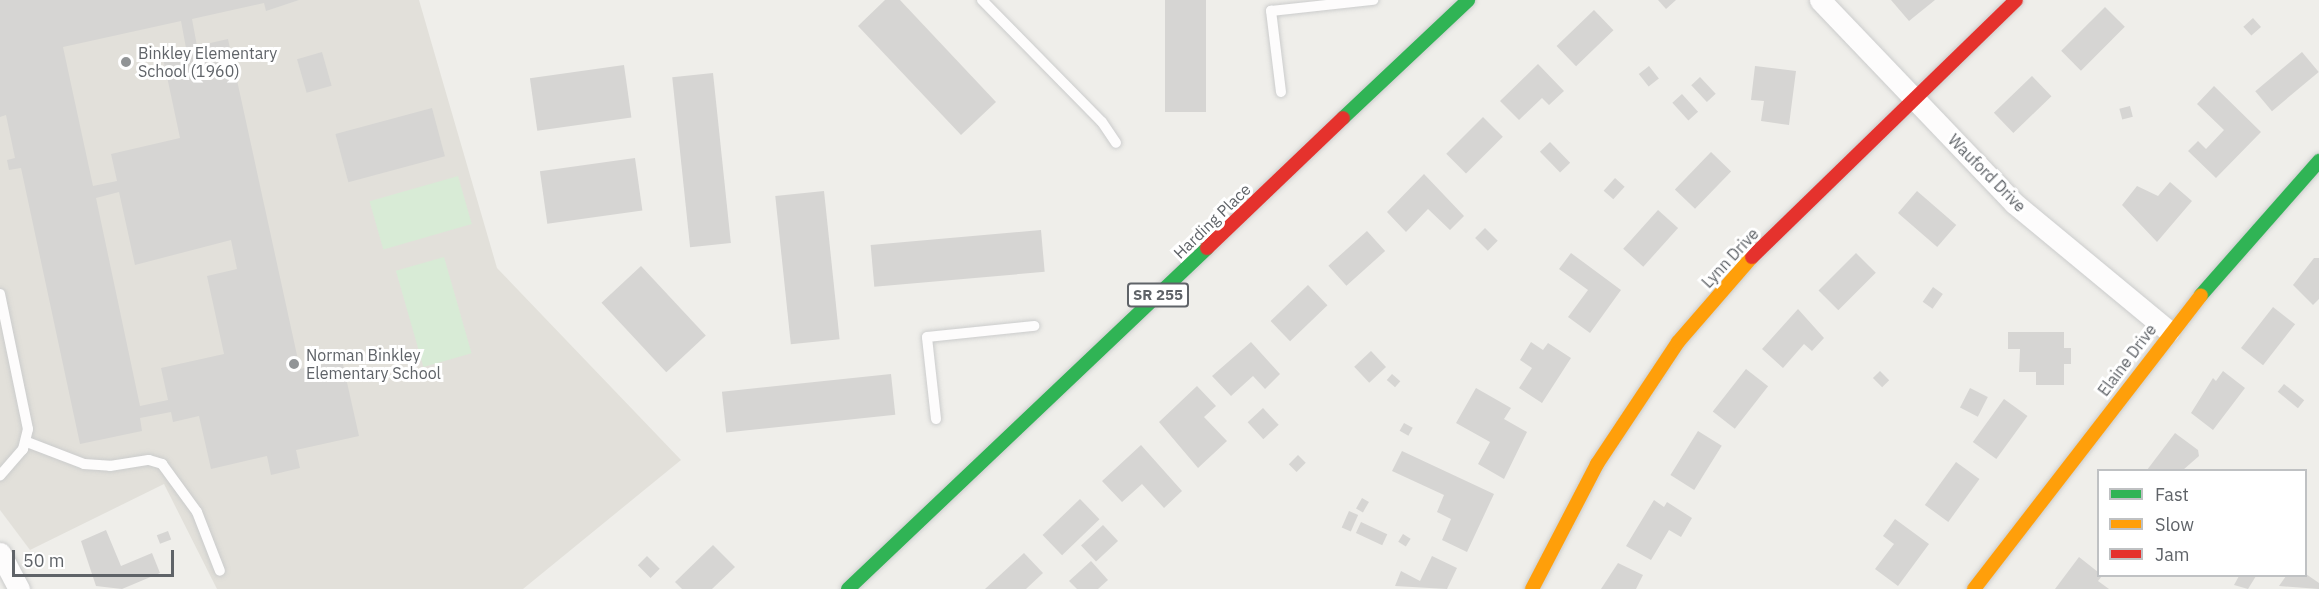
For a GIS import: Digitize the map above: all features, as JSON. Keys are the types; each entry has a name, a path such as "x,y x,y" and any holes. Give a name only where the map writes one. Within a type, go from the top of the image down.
{"street":[{"name":"Harding Place","path":"848,589 1468,0"},
{"name":"Wauford Drive","path":"1820,0 2014,203 2169,331"},
{"name":"Lynn Drive","path":"1532,589 1597,464 1678,342 1748,261 2016,0"},
{"name":"Elaine Drive","path":"1974,589 2169,331 2319,161"},
{"path":"0,553 19,589"}],"lane":[{"path":"982,0 1102,122 1116,143"},
{"path":"1281,92 1271,11 1373,0"},
{"path":"0,294 27,419 27,442 0,475"},
{"path":"936,419 927,337 1034,326"},
{"path":"27,442 84,464 110,466 140,460 162,464 197,512 220,571"}],"shaded area":[{"name":"Norman Binkley Elementary School","path":"0,0 419,0 497,268 681,460 523,589 217,589 164,484 30,550 0,510"}],"green space":[{"path":"458,176 472,224 383,249 370,201"},
{"path":"444,257 472,353 424,367 396,271"}],"building":[{"path":"0,0 299,0 266,11 264,3 192,19 197,46 228,39 300,369 342,360 359,436 296,450 300,468 271,475 267,456 211,469 199,416 173,422 171,412 140,418 142,431 80,444 21,168 9,170 7,160 15,158 6,115 0,117","holes":["181,21 186,48 162,53 180,138 111,154 117,181 93,186 63,47","119,192 135,265 231,240 237,269 207,276 224,354 161,368 168,400 140,406 96,198"]},
{"path":"885,0 900,0 996,102 961,135 858,26"},
{"path":"1165,0 1206,0 1206,112 1165,112"},
{"path":"1658,0 1676,0 1666,9"},
{"path":"1891,0 1935,0 1909,21"},
{"path":"2105,7 2125,27 2081,71 2061,51"},
{"path":"1594,10 1613,30 1576,66 1557,46"},
{"path":"2253,18 2261,27 2251,36 2243,27"},
{"path":"322,52 332,86 307,93 297,59"},
{"path":"2302,52 2319,72 2272,111 2255,91"},
{"path":"1538,64 1564,91 1549,105 1542,98 1519,120 1500,101"},
{"path":"624,65 631,117 537,131 530,78"},
{"path":"1649,66 1659,79 1649,87 1639,74"},
{"path":"1755,66 1796,71 1789,125 1761,121 1764,101 1751,100"},
{"path":"713,73 731,243 690,247 672,77"},
{"path":"2032,76 2051,96 2013,133 1994,113"},
{"path":"1700,77 1716,94 1707,102 1691,85"},
{"path":"2214,86 2261,132 2216,178 2188,151 2198,141 2206,149 2224,130 2197,104"},
{"path":"1682,94 1698,112 1688,121 1672,103"},
{"path":"2130,106 2133,117 2122,119 2119,109"},
{"path":"432,108 445,156 348,182 335,134"},
{"path":"1483,117 1503,137 1466,174 1446,154"},
{"path":"1550,142 1570,163 1560,173 1540,152"},
{"path":"1711,152 1731,171 1695,209 1675,189"},
{"path":"635,158 642,210 547,224 540,171"},
{"path":"1424,174 1464,216 1450,230 1428,209 1406,232 1387,212"},
{"path":"1615,178 1625,187 1613,199 1604,191"},
{"path":"2170,182 2192,201 2157,242 2122,205 2137,186 2158,196"},
{"path":"824,191 840,339 791,344 775,196"},
{"path":"1917,191 1956,225 1937,247 1898,213"},
{"path":"1658,210 1678,228 1643,267 1623,249"},
{"path":"1485,228 1498,241 1488,251 1475,238"},
{"path":"1041,230 1045,272 874,287 871,245"},
{"path":"1367,231 1385,251 1346,286 1328,266"},
{"path":"1571,253 1621,290 1590,333 1568,317 1588,290 1559,269"},
{"path":"1856,253 1876,273 1838,310 1819,290"},
{"path":"2314,258 2319,258 2319,299 2313,305 2293,285"},
{"path":"641,266 706,335 666,372 602,303"},
{"path":"1308,285 1327,305 1290,341 1271,321"},
{"path":"1933,287 1943,294 1933,309 1923,302"},
{"path":"2273,307 2295,324 2263,365 2241,348"},
{"path":"1798,309 1824,338 1812,351 1804,344 1783,368 1762,349"},
{"path":"2008,332 2064,332 2064,348 2071,348 2071,364 2064,364 2064,385 2036,385 2036,372 2019,372 2020,349 2008,349"},
{"path":"1251,342 1280,374 1265,389 1253,376 1231,396 1212,376"},
{"path":"1531,342 1543,350 1548,343 1571,358 1542,403 1519,388 1532,368 1520,360"},
{"path":"1371,351 1386,367 1369,383 1354,367"},
{"path":"1746,369 1768,386 1735,429 1713,412"},
{"path":"1880,371 1889,380 1882,387 1873,378"},
{"path":"2223,371 2245,388 2213,430 2191,413 2213,378 2216,381"},
{"path":"891,374 895,415 726,433 722,392"},
{"path":"1392,374 1400,381 1395,387 1387,380"},
{"path":"2284,384 2304,400 2298,408 2278,392"},
{"path":"1197,386 1216,406 1204,417 1227,441 1198,468 1159,422"},
{"path":"1476,388 1511,408 1504,419 1527,432 1504,479 1478,464 1490,442 1456,423"},
{"path":"1970,388 1988,397 1978,417 1960,408"},
{"path":"2004,399 2027,416 1996,459 1973,442"},
{"path":"1263,408 1279,425 1263,439 1248,422"},
{"path":"1404,423 1413,428 1408,436 1400,431"},
{"path":"1698,431 1722,446 1694,490 1670,475"},
{"path":"2175,433 2198,450 2199,456 2184,469 2148,469"},
{"path":"1141,445 1182,491 1164,508 1142,484 1122,502 1102,481"},
{"path":"1402,451 1494,494 1467,552 1442,540 1451,519 1437,512 1444,495 1392,471"},
{"path":"1298,455 1306,463 1297,472 1289,464"},
{"path":"1956,462 1979,479 1948,522 1925,505"},
{"path":"1362,498 1369,502 1363,512 1356,508"},
{"path":"1080,499 1099,519 1062,555 1043,535"},
{"path":"1654,500 1664,507 1667,502 1692,518 1681,537 1669,530 1651,560 1626,546"},
{"path":"1349,511 1358,515 1351,532 1342,527"},
{"path":"1895,519 1929,544 1898,586 1875,569 1894,544 1883,536"},
{"path":"1361,522 1387,534 1382,545 1356,533"},
{"path":"1103,525 1118,541 1096,562 1081,545"},
{"path":"106,530 121,566 152,553 160,573 122,589 96,586 81,541"},
{"path":"168,531 171,539 160,544 157,535"},
{"path":"1403,534 1411,539 1406,546 1398,542"},
{"path":"713,545 735,567 712,589 682,589 675,582"},
{"path":"1024,553 1043,573 1026,589 985,589"},
{"path":"647,556 660,569 651,578 638,565"},
{"path":"1432,556 1457,568 1447,589 1395,586 1401,571 1420,581"},
{"path":"2079,557 2097,571 2097,577 2101,577 2098,581 2109,589 2055,589"},
{"path":"1091,561 1108,580 1098,589 1077,589 1069,581"},
{"path":"1618,563 1643,575 1636,589 1601,589"},
{"path":"2307,575 2319,583 2319,589 2279,586 2285,577 2307,577"},
{"path":"2238,577 2255,577 2248,589 2234,585"}],"traffic: fast":[{"path":"1343,118 1468,0"},
{"path":"2201,295 2319,161"},
{"path":"848,589 1207,248"}],"traffic: slow":[{"path":"1532,589 1597,464 1678,342 1752,257"},
{"path":"1974,589 2201,295"}],"traffic: jam":[{"path":"1752,257 2016,0"},
{"path":"1207,248 1343,118"}],"place":[{"name":"Binkley Elementary School (1960)","path":"126,62"},
{"name":"Norman Binkley Elementary School","path":"294,364"}]}
